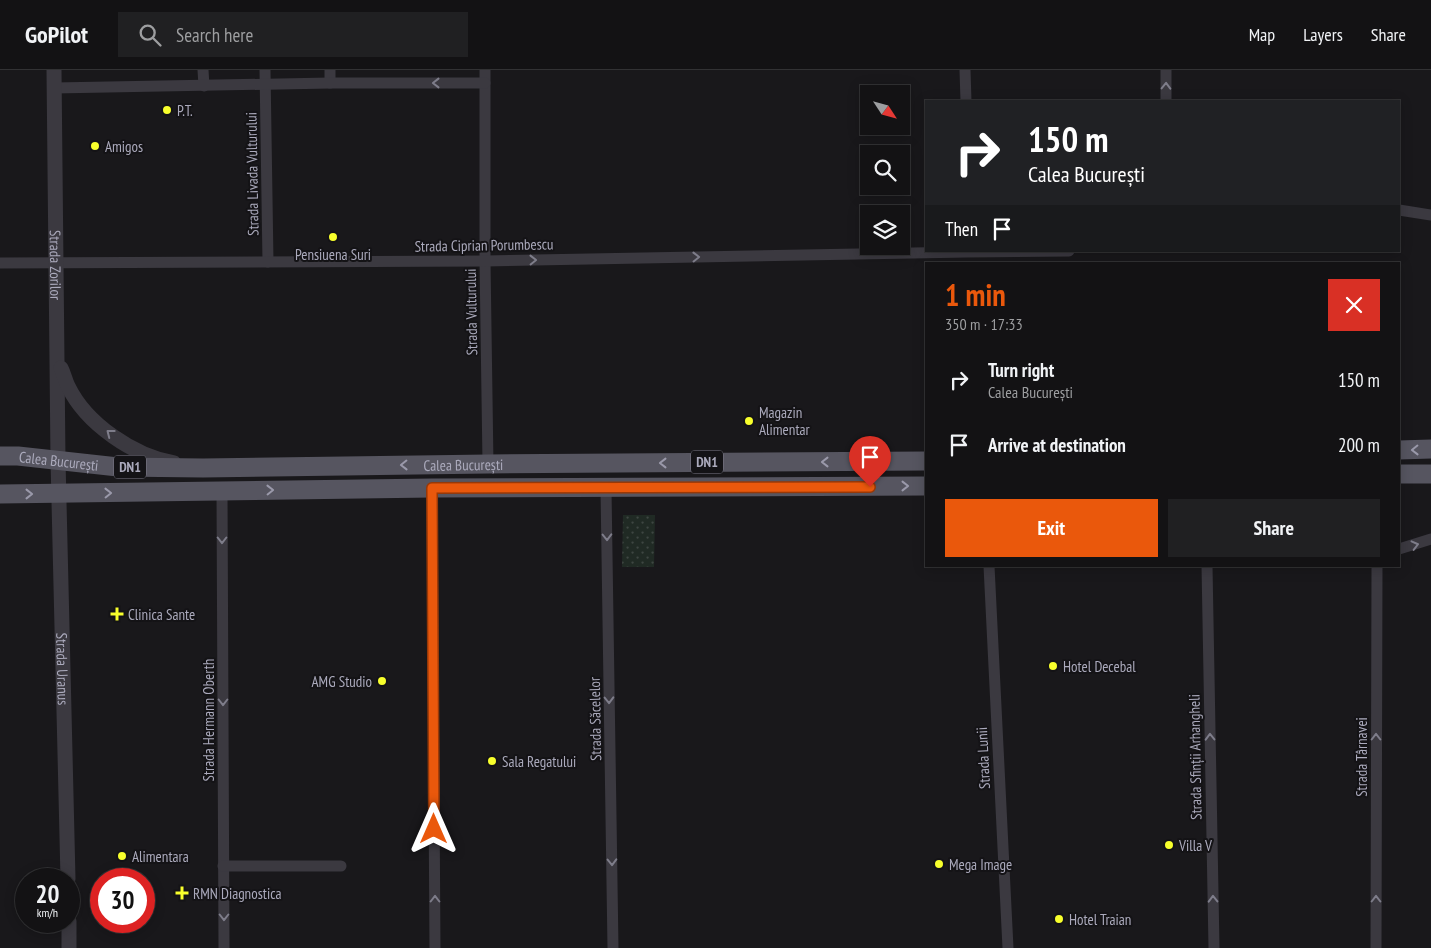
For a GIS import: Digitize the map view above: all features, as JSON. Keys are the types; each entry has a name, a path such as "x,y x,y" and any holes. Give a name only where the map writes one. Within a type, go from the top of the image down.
{"main road":[{"path":"1400,450 1431,449"},
{"name":"Calea București","path":"0,456 18,456 118,467 203,468 925,461"},
{"path":"1400,474 1431,474"},
{"name":"Calea București","path":"0,494 432,488 925,486"}],"street":[{"name":"Strada Zorilor","path":"54,70 58,460"},
{"path":"204,70 204,86"},
{"name":"Strada Livada Vulturului","path":"265,70 268,262"},
{"path":"330,70 330,83"},
{"name":"Strada Vulturului","path":"485,70 488,464"},
{"path":"965,70 966,100"},
{"path":"1166,70 1166,100"},
{"path":"54,88 330,83 485,83"},
{"path":"1400,210 1431,215"},
{"name":"Strada Ciprian Porumbescu","path":"0,263 485,261 925,252"},
{"path":"57,356 68,387 82,407 109,433 142,454 170,462 203,468"},
{"name":"Strada Uranus","path":"58,460 68,868"},
{"path":"432,488 435,948"},
{"name":"Strada Săcelelor","path":"606,488 613,948"},
{"name":"Strada Hermann Oberth","path":"222,491 224,948"},
{"path":"1400,549 1431,540"},
{"name":"Strada Lunii","path":"989,567 1008,948"},
{"name":"Strada Sfinții Arhangheli","path":"1207,567 1214,948"},
{"name":"Strada Târnavei","path":"1376,567 1376,948"},
{"path":"223,866 342,866"},
{"path":"69,933 69,948"}],"shaded area":[{"path":"623,515 655,515 654,567 622,567"}],"place":[{"name":"P.T.","path":"167,110"},
{"name":"Amigos","path":"95,146"},
{"name":"Pensiuena Suri","path":"333,237"},
{"name":"Magazin Alimentar","path":"749,421"},
{"name":"Clinica Sante","path":"117,614"},
{"name":"Hotel Decebal","path":"1053,666"},
{"name":"AMG Studio","path":"382,681"},
{"name":"Sala Regatului","path":"492,761"},
{"name":"Villa V","path":"1169,845"},
{"name":"Alimentara","path":"122,856"},
{"name":"Mega Image","path":"939,864"},
{"name":"RMN Diagnostica","path":"182,893"},
{"name":"Hotel Traian","path":"1059,919"}],"route":[{"path":"434,829 432,488 870,487"}]}
